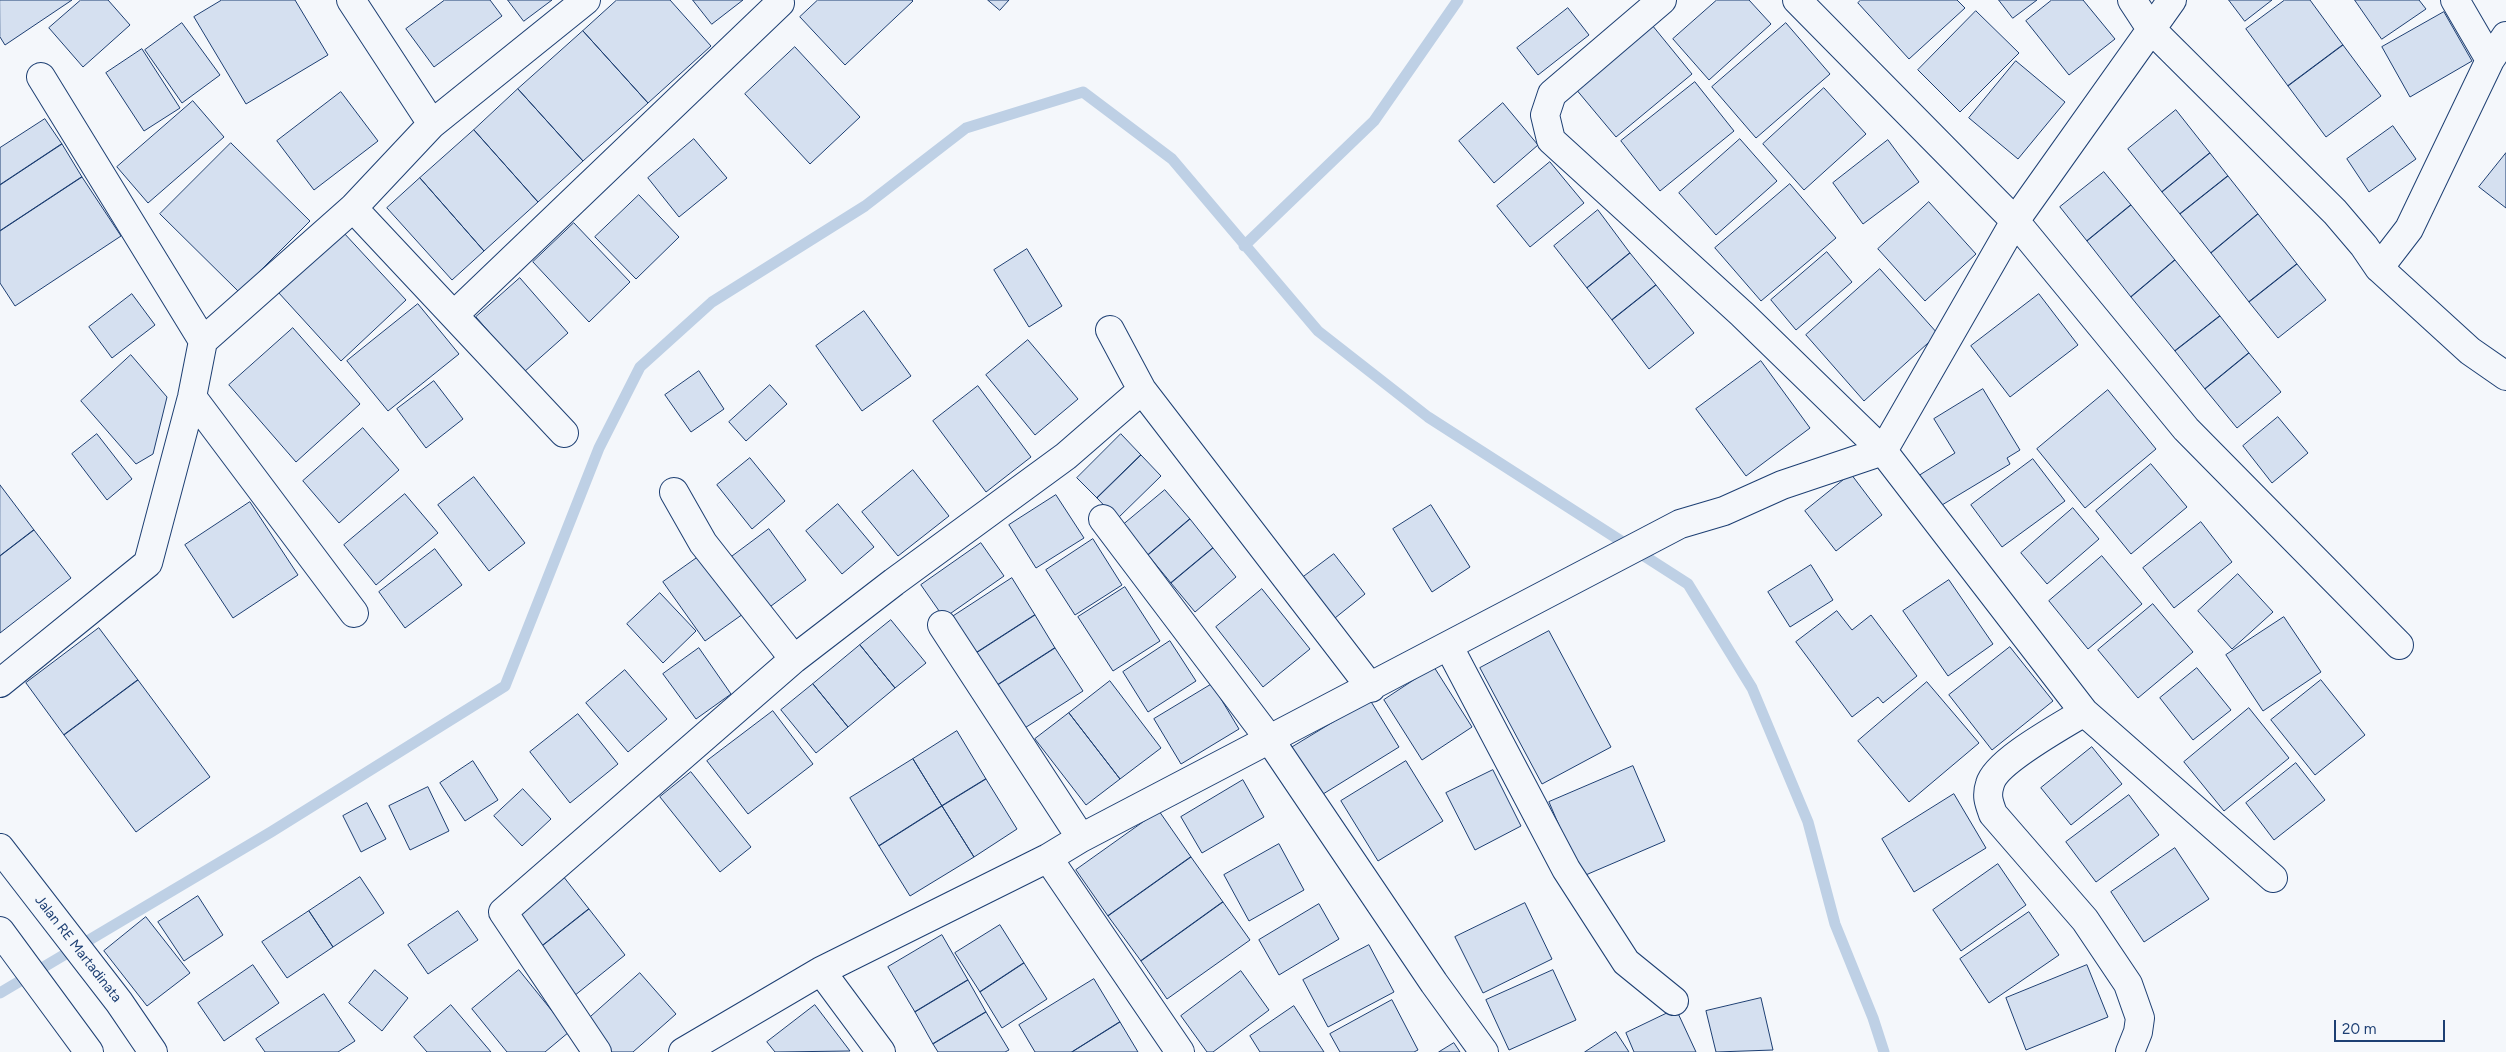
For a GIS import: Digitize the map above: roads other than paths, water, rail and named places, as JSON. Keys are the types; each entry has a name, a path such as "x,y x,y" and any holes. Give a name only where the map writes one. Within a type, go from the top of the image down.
{"main road":[{"path":"351,0 432,124"},
{"path":"0,683 148,563 192,397 203,341 353,208 432,124 586,0"},
{"path":"1662,0 1552,94 1545,115 1551,140 1742,314 1883,451 2084,712 2273,878"},
{"path":"1797,0 2015,221 2186,429 2399,645"},
{"path":"2132,0 2151,29 2335,212 2364,246 2379,268 2470,351 2506,376"},
{"path":"683,1052 821,971 1048,858 1080,838 1371,688 1680,524 1724,511 1782,484 1883,451 2015,221 2172,0"},
{"path":"2456,0 2490,60"},
{"path":"454,315 781,1"},
{"path":"2379,268 2409,228 2490,60 2506,36"},
{"path":"40,77 203,341"},
{"path":"353,208 564,433"},
{"path":"1110,330 1142,390 1371,688"},
{"path":"597,1052 503,912 794,660 894,582 1066,456 1142,390"},
{"path":"192,397 354,612"},
{"path":"674,492 703,543 794,660"},
{"path":"1103,519 1270,740 1434,983 1484,1052"},
{"path":"942,625 1080,838"},
{"path":"1449,647 1566,870 1626,962 1674,1001"},
{"path":"2084,712 2005,763 1990,782 1987,799 1993,814 2085,920 2128,984 2140,1018 2138,1032 2130,1052"},
{"name":"Jalan RE Martadinata","path":"1,849 119,1002 154,1052"},
{"path":"1048,858 1180,1052"},
{"path":"0,931 89,1052"},
{"path":"821,971 881,1052"}],"waterway":[{"path":"1244,246 1374,121 1458,0"},
{"path":"0,993 271,832 505,686 599,448 640,367 712,302 865,206 966,128 1083,92 1172,159 1318,331 1428,417 1688,584 1752,688 1808,822 1835,924 1873,1018 1884,1052"}]}
